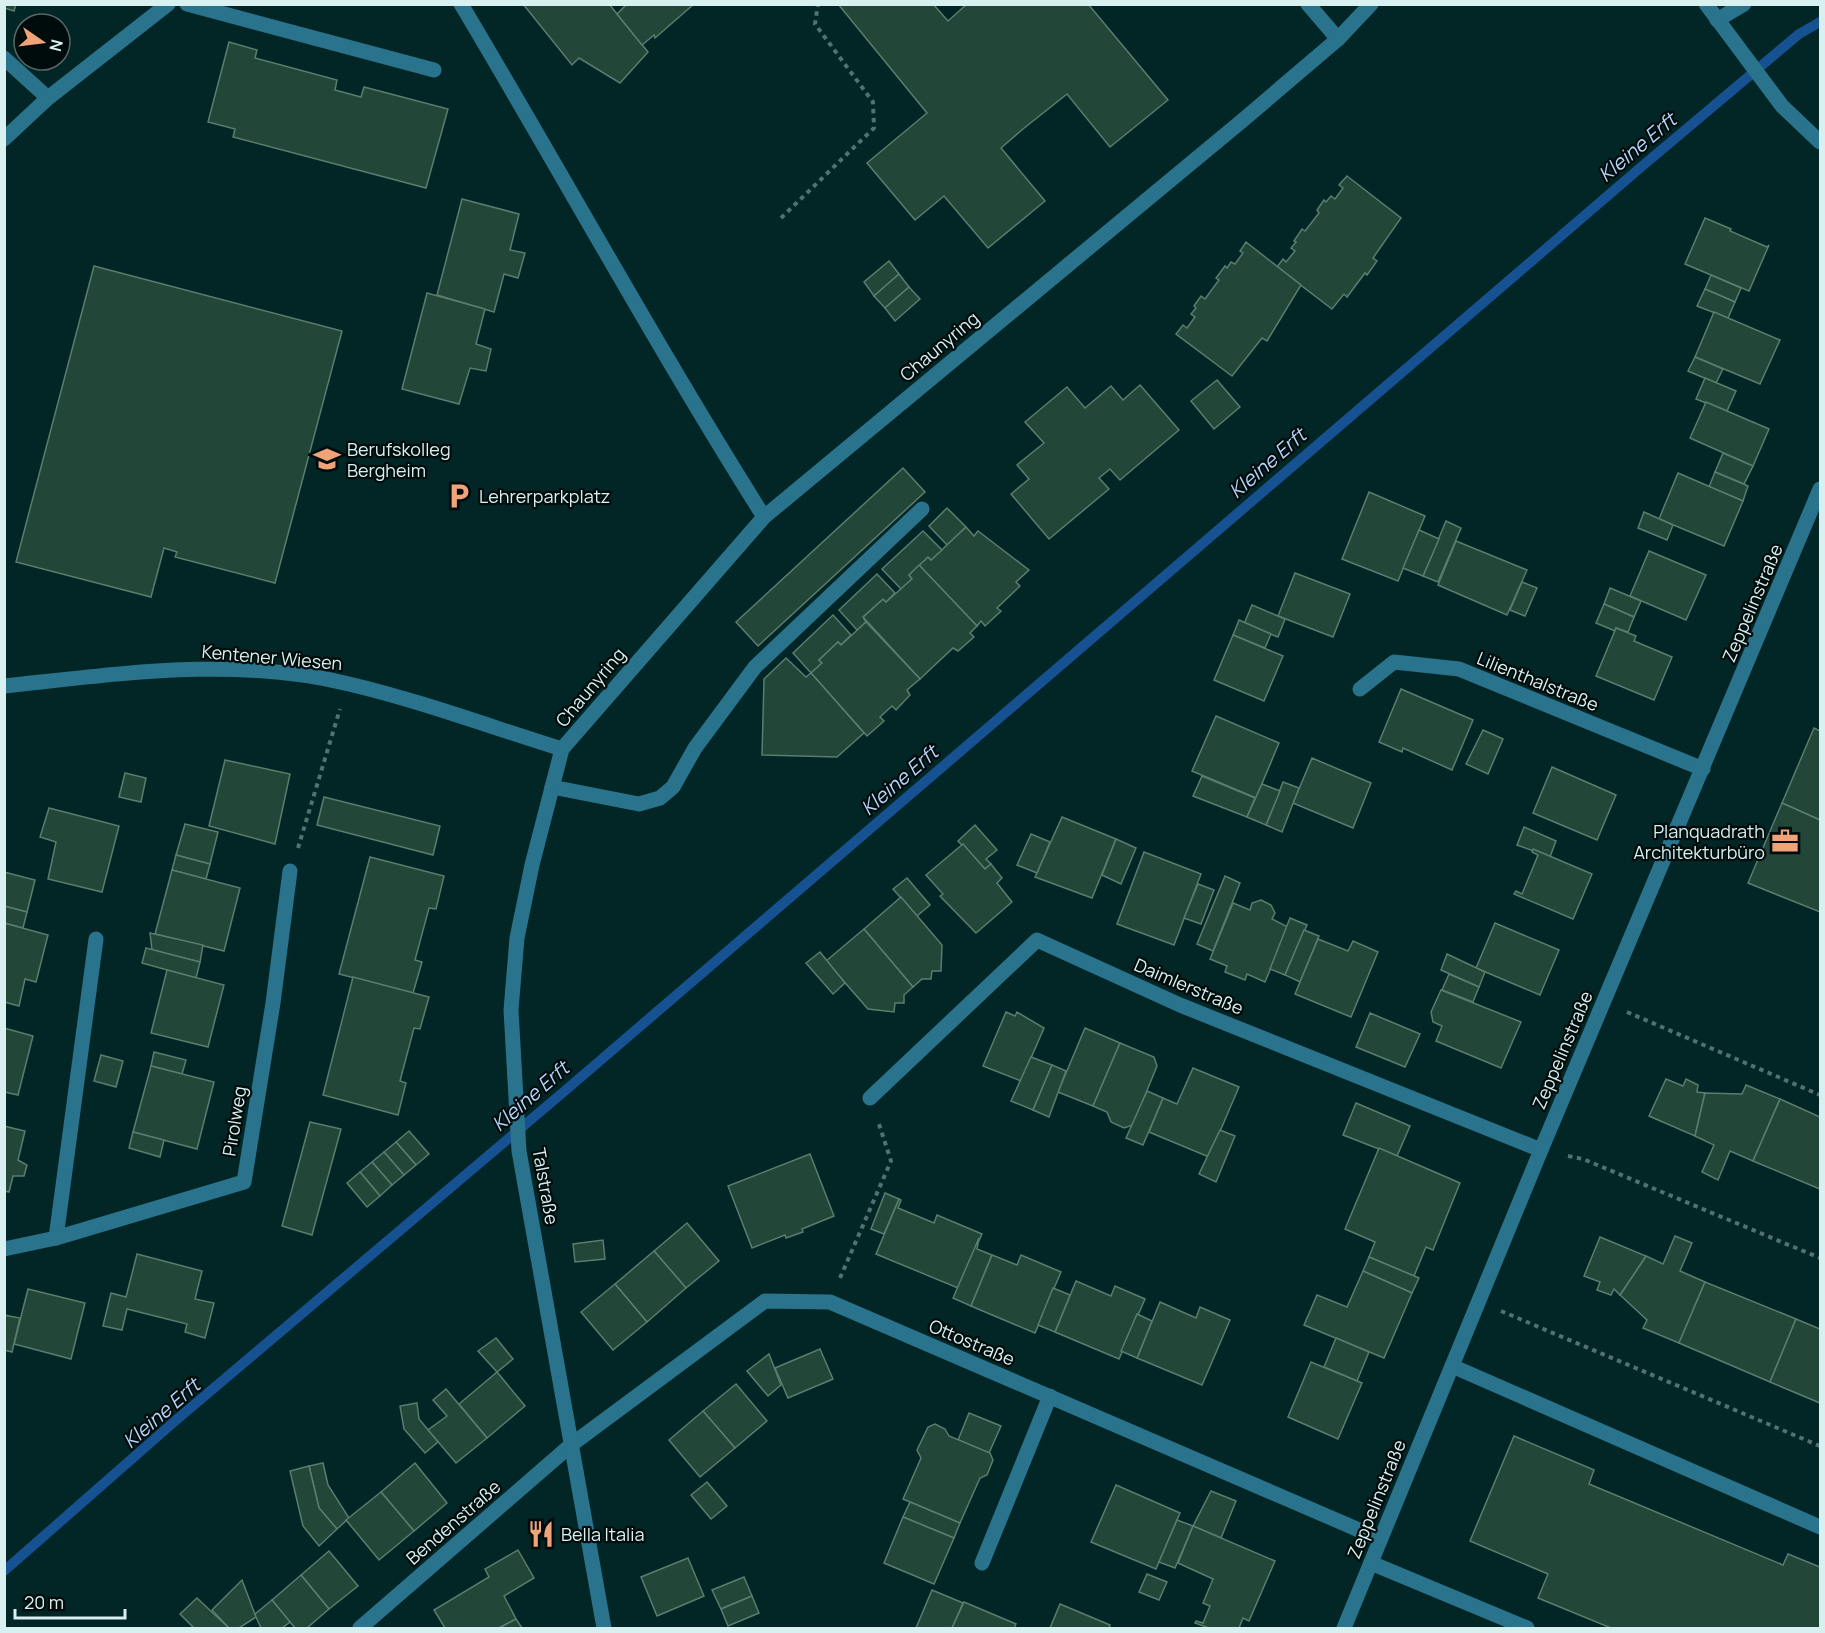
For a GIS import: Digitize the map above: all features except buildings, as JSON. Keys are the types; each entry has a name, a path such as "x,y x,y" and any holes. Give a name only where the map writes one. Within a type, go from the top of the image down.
{"street":[{"path":"4,139 48,98 168,4"},
{"path":"187,4 434,70"},
{"path":"461,4 550,153 684,390 764,517"},
{"path":"1308,4 1338,39"},
{"name":"Chaunyring","path":"562,749 764,517 1338,39 1371,4"},
{"path":"1706,4 1738,50 1782,106 1821,142"},
{"path":"1717,20 1744,4"},
{"path":"4,58 48,98"},
{"name":"Zeppelinstraße","path":"1344,1629 1541,1150 1821,489"},
{"path":"552,787 639,804 660,798 673,787 695,748 755,667 922,509"},
{"name":"Lilienthalstraße","path":"1360,689 1394,662 1459,669 1703,770"},
{"name":"Kentener Wiesen","path":"4,686 180,668 267,672 348,683 562,749"},
{"name":"Talstraße","path":"562,749 517,938 511,1010 515,1100 519,1151 594,1589 604,1629"},
{"name":"Pirolweg","path":"4,1249 56,1238 244,1182 273,1003 290,871"},
{"path":"56,1238 96,939"},
{"name":"Daimlerstraße","path":"870,1098 1037,940 1180,1005 1541,1150"},
{"name":"Ottostraße","path":"571,1445 765,1301 830,1302 1380,1539"},
{"path":"1452,1366 1821,1527"},
{"path":"982,1563 1050,1396"},
{"name":"Bendenstraße","path":"360,1629 571,1445"},
{"path":"1371,1563 1527,1629"}],"path":[{"path":"782,218 874,128 873,102 815,24 818,4"},
{"path":"290,871 348,683"},
{"path":"1604,1002 1821,1095"},
{"path":"830,1302 891,1161 870,1098"},
{"path":"1541,1150 1583,1159 1821,1258"},
{"path":"1479,1302 1821,1446"}],"waterway":[{"name":"Kleine Erft","path":"4,1571 175,1421 567,1089 1640,168 1799,34 1820,22"}],"place":[{"name":"Berufskolleg Bergheim","path":"327,459"},
{"name":"Lehrerparkplatz","path":"459,496"},
{"name":"Planquadrath Architekturbüro","path":"1785,841"},
{"name":"Bella Italia","path":"541,1534"}]}
